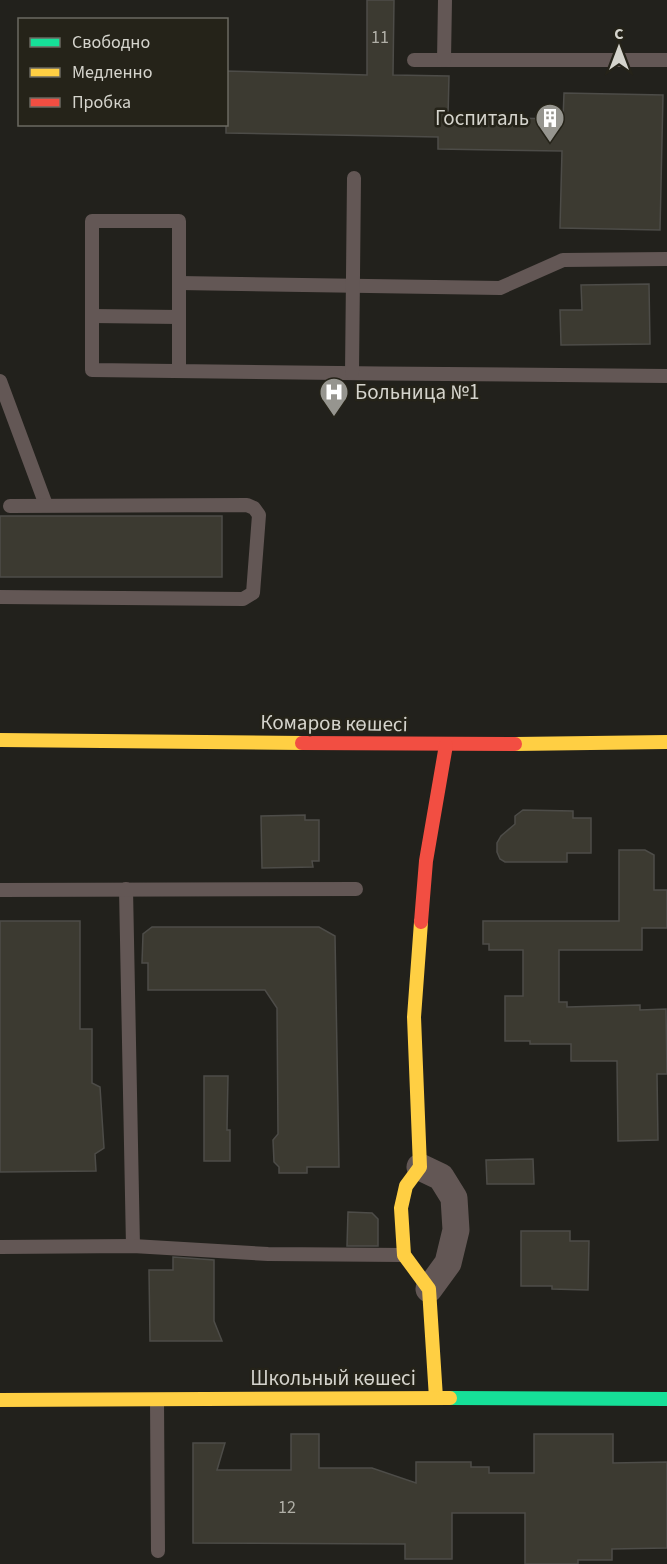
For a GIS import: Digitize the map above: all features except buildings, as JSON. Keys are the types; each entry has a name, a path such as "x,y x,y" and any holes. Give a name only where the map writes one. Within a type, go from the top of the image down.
{"street":[{"name":"Комаров көшесі","path":"0,740 446,746 667,742"},
{"path":"436,1398 429,1289 404,1254 401,1208 406,1186 420,1167 414,1017 426,861 446,746"},
{"path":"420,1167 441,1177 454,1198 456,1230 448,1263 429,1289"},
{"name":"Школьный көшесі","path":"0,1400 667,1399"}],"lane":[{"path":"444,60 445,0"},
{"path":"414,60 667,60"},
{"path":"352,373 354,178"},
{"path":"178,371 178,221 92,221 92,370 178,371 352,373 667,376"},
{"path":"178,283 500,288 563,260 667,260"},
{"path":"92,316 178,317"},
{"path":"0,381 46,505"},
{"path":"0,597 243,598 253,593 259,515 255,508 247,505 10,506"},
{"path":"126,889 133,1246"},
{"path":"0,890 356,889"},
{"path":"0,1247 133,1246 268,1254 404,1254"},
{"path":"157,1400 158,1551"}],"traffic: fast":[{"path":"450,1398 667,1399"}],"traffic: slow":[{"path":"0,740 302,743"},
{"path":"515,744 667,742"},
{"path":"421,922 414,1017 420,1167 406,1186 401,1208 404,1255 429,1289 436,1398"},
{"path":"0,1400 450,1398"}],"traffic: jam":[{"path":"302,743 515,744"},
{"path":"421,922 426,861 446,745"}],"place":[{"name":"Госпиталь","path":"550,144"},
{"name":"Больница №1","path":"334,418"}]}
